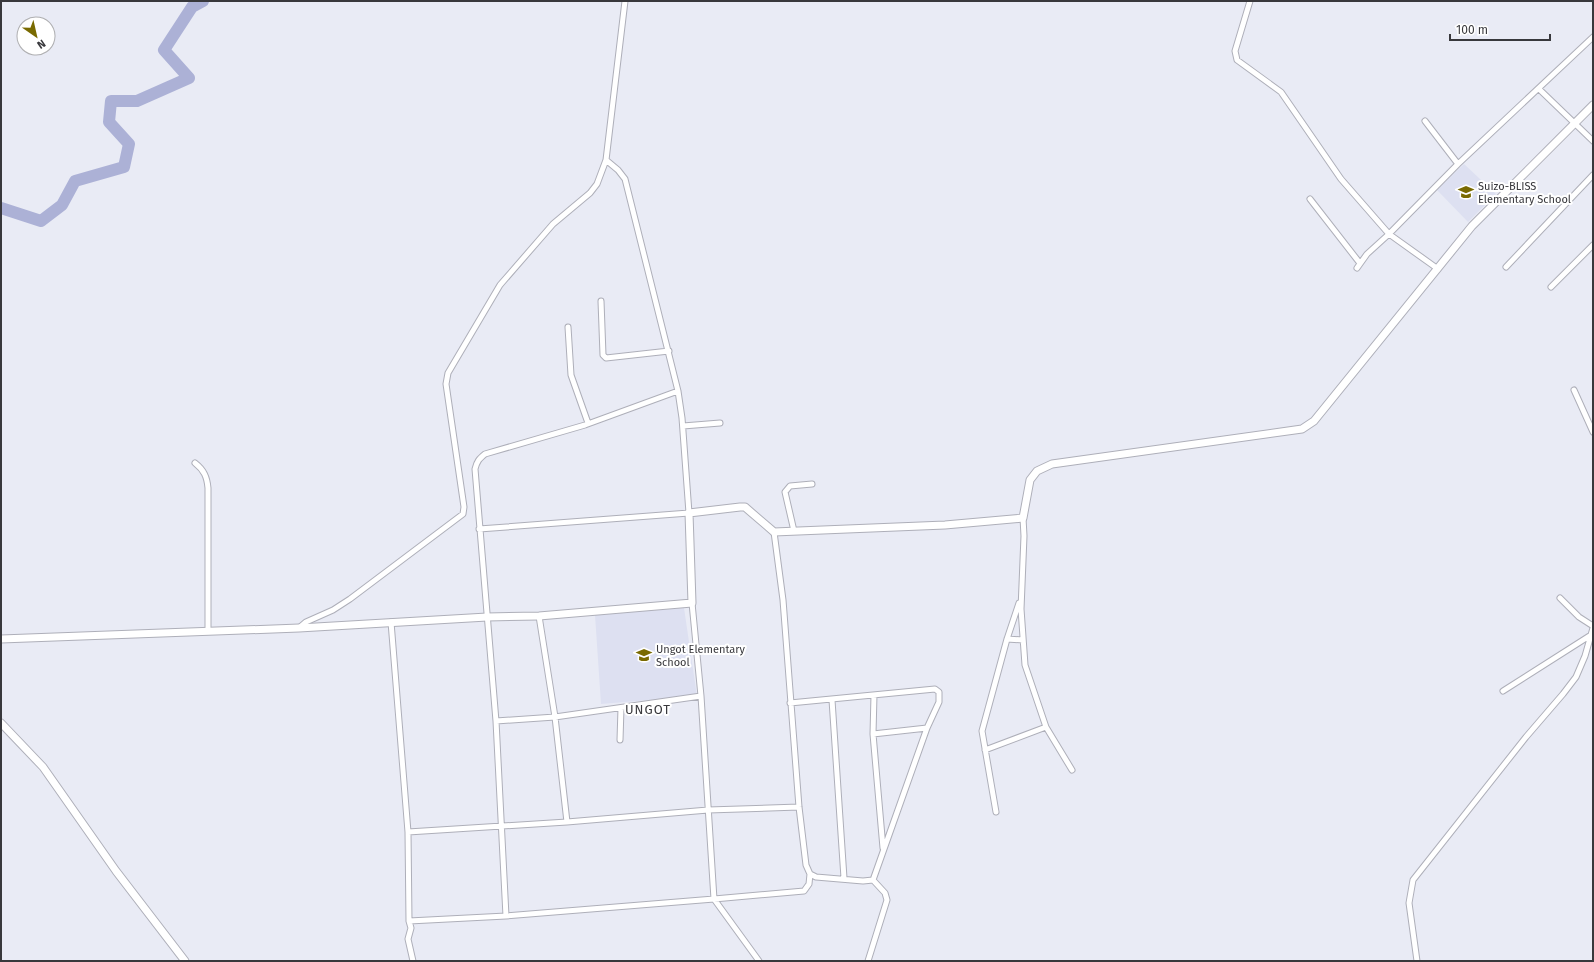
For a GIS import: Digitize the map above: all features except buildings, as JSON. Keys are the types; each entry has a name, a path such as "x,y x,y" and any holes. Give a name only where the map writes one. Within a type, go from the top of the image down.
{"street":[{"path":"299,628 306,622 332,610 350,599 463,514 464,507 446,384 448,373 500,286 553,224 590,193 596,184 606,160 625,1"},
{"path":"1250,1 1234,51 1237,60 1281,92 1341,179 1389,234 1438,269"},
{"path":"1357,268 1359,262 1389,234 1458,164 1593,37"},
{"path":"1539,89 1593,141"},
{"path":"1072,770 1046,727 1026,665 1023,640 1021,597 1024,536 1023,518 1030,480 1037,471 1052,464 1271,434 1308,426 1438,269 1463,236 1487,210 1593,106"},
{"path":"1425,121 1458,164"},
{"path":"606,160 618,170 625,179 678,391 683,426 689,513 692,603 701,696 714,899 759,961"},
{"path":"1506,267 1593,175"},
{"path":"1310,198 1359,262"},
{"path":"1551,287 1593,245"},
{"path":"600,301 603,355 606,358 669,351"},
{"path":"568,327 571,375 588,423"},
{"path":"1574,390 1593,432"},
{"path":"506,916 500,826 496,721 475,469 478,460 485,454 588,423 678,391"},
{"path":"683,426 720,423"},
{"path":"195,463 203,470 207,479 208,488 208,630"},
{"path":"794,531 785,492 790,486 812,484"},
{"path":"409,921 506,916 804,891 808,884 810,874 806,865 799,807 782,600 774,532 746,507 689,513 479,529"},
{"path":"774,532 944,525 1023,518"},
{"path":"996,812 982,730 1007,639 1021,597"},
{"path":"1417,961 1409,903 1413,880 1526,737 1563,694 1576,676 1582,663 1593,627 1579,617 1560,598"},
{"path":"1,639 208,630 299,628 487,616 539,616 692,603"},
{"path":"539,616 555,717 567,822"},
{"path":"391,622 408,832 409,921 411,928 408,939 413,961"},
{"path":"1503,691 1591,635"},
{"path":"1007,639 1023,640"},
{"path":"790,703 935,689 939,692 940,696 927,728 873,880"},
{"path":"874,695 873,734 883,851"},
{"path":"496,721 555,717 701,696"},
{"path":"832,700 844,878"},
{"path":"620,740 621,708"},
{"path":"1,722 42,767 116,871 185,961"},
{"path":"985,750 1046,727"},
{"path":"873,734 927,728"},
{"path":"408,832 567,822 708,810 799,807"},
{"path":"810,874 816,877 844,878 863,881 873,880"},
{"path":"868,961 887,900 886,893 873,880"}],"shaded area":[{"name":"Suizo-BLISS Elementary School","path":"1464,164 1496,194 1468,222 1437,190"},
{"name":"Ungot Elementary School","path":"684,608 697,696 601,704 595,615"}],"waterway":[{"path":"1,208 41,221 62,205 75,181 124,167 129,144 109,122 111,101 137,101 189,78 164,50 192,7 203,1"}],"place":[{"name":"Suizo-BLISS Elementary School","path":"1466,192"},
{"name":"Ungot Elementary School","path":"644,655"}],"district":[{"name":"UNGOT","path":"648,709"}]}
